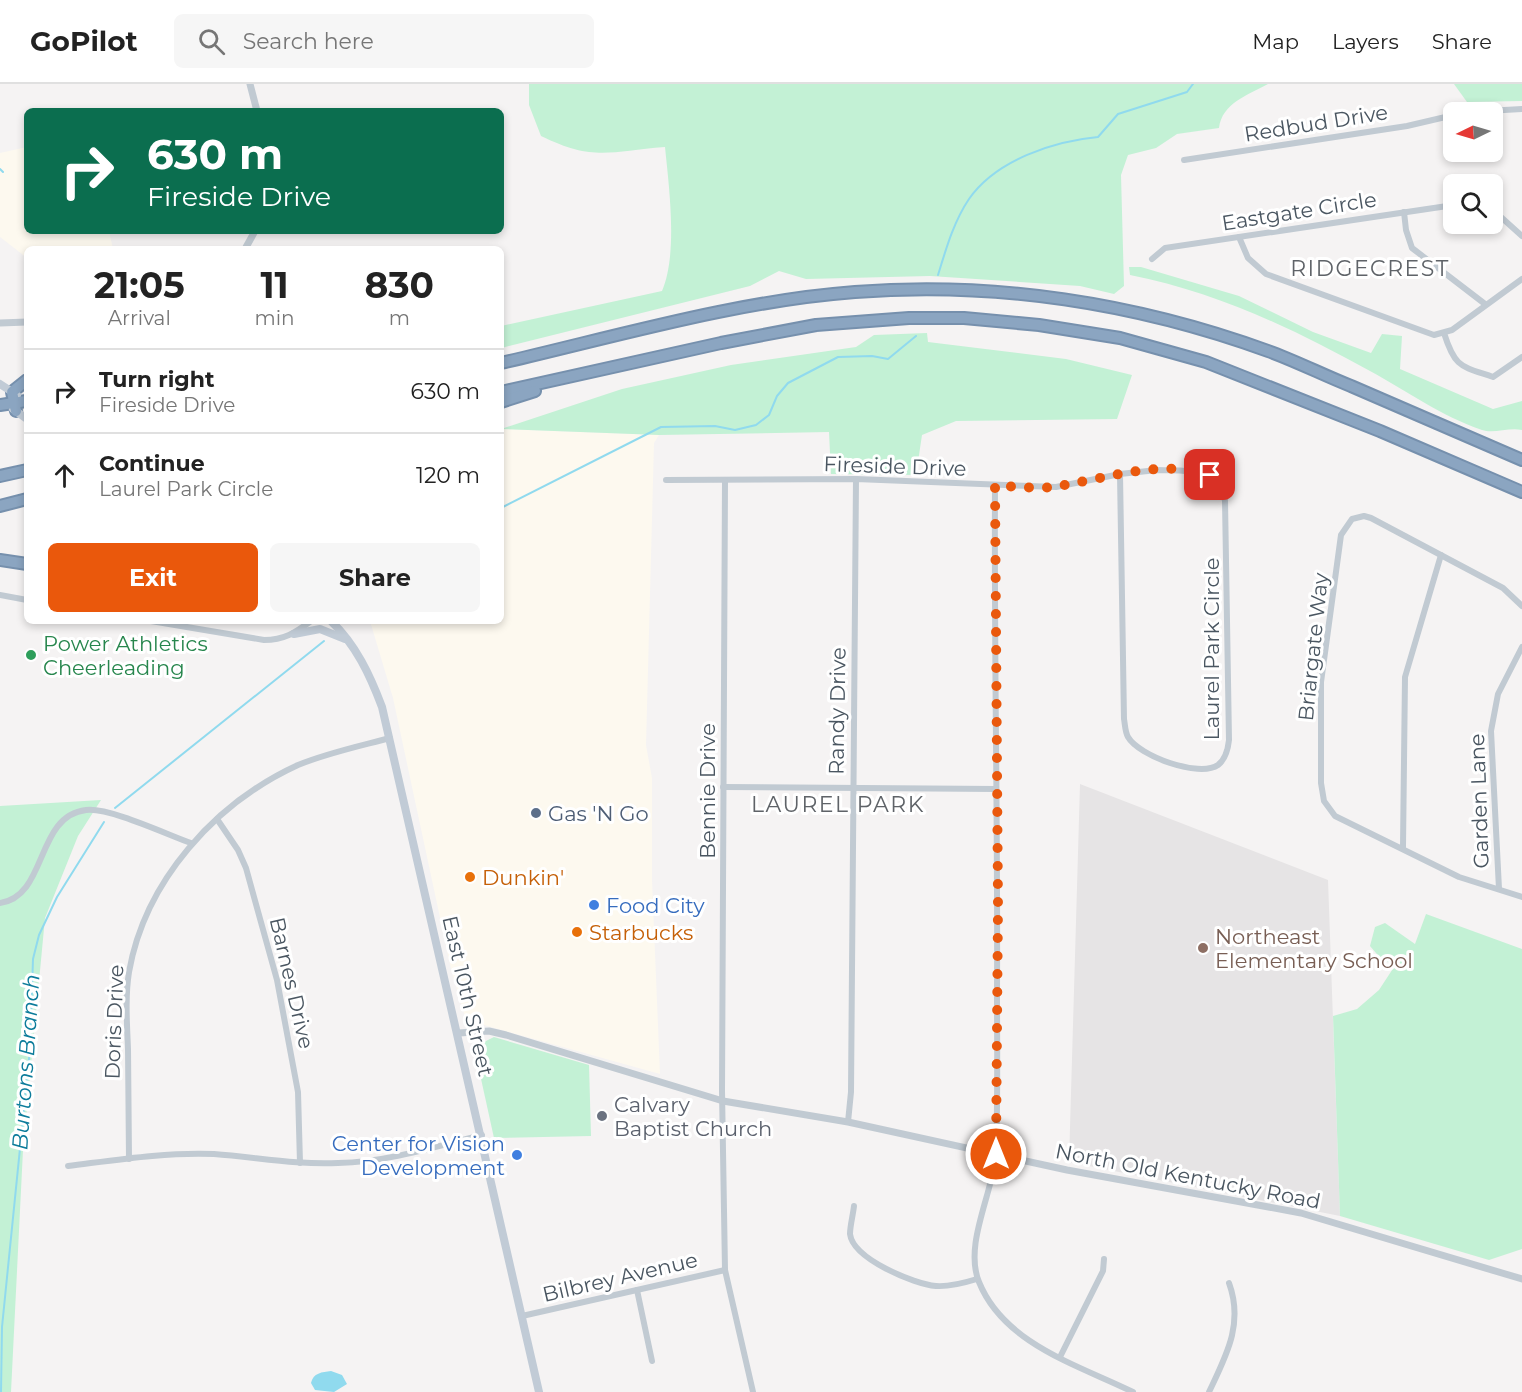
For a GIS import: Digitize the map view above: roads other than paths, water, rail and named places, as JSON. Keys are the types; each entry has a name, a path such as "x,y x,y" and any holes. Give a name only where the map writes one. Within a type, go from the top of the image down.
{"highway":[{"path":"504,362 729,310 794,299 854,292 914,289 1000,291 1099,304 1195,327 1269,351 1522,460"},
{"path":"504,391 816,325 909,318 964,318 1039,325 1120,338 1206,362 1380,430 1522,492"},
{"path":"504,401 591,372"},
{"path":"8,402 24,383"},
{"path":"8,402 24,402"},
{"path":"0,476 24,471"},
{"path":"0,506 24,501"},
{"path":"0,560 24,564"}],"main road":[{"path":"0,384 8,402 24,416"},
{"name":"East 10th Street","path":"334,624 352,646 370,676 390,738 539,1392"},
{"path":"294,634 320,630 343,638 352,646"}],"street":[{"path":"250,84 256,108"},
{"path":"1503,111 1522,110"},
{"name":"Redbud Drive","path":"1184,160 1407,126 1443,118"},
{"name":"Eastgate Circle","path":"1152,258 1165,248 1443,207"},
{"path":"1404,212 1406,230 1412,248 1485,304"},
{"path":"1503,219 1522,236"},
{"path":"1239,237 1248,258 1266,274 1425,333 1444,333 1522,279"},
{"path":"0,323 24,322"},
{"path":"1444,333 1450,352 1460,365 1493,377 1522,357"},
{"name":"Laurel Park Circle","path":"1157,470 1198,471 1210,475 1223,489 1228,554 1229,740 1224,760 1216,766 1196,769 1171,763 1136,747 1127,736 1124,709 1120,474 1157,470"},
{"name":"Fireside Drive","path":"666,480 856,479 1056,487 1120,474"},
{"name":"Randy Drive","path":"848,1122 851,1092 856,479"},
{"name":"Bennie Drive","path":"725,481 723,787 725,1270 753,1392"},
{"path":"995,486 996,1154 978,1235 977,1279 988,1302 999,1317 1038,1346 1133,1392"},
{"name":"Briargate Way","path":"1441,555 1371,518 1359,517 1345,526 1341,535 1321,682 1321,783 1324,801 1329,810 1344,821 1403,847 1459,877 1522,897"},
{"path":"1403,847 1405,677 1441,555 1503,588 1522,606"},
{"path":"0,595 24,599"},
{"path":"169,624 264,640 279,640 294,634 307,624"},
{"name":"Garden Lane","path":"1499,889 1491,731 1498,694 1522,647"},
{"name":"Doris Drive","path":"129,1159 127,1008 129,973 138,937 149,910 191,843 217,819 261,786 300,764 390,738"},
{"path":"723,787 853,790 996,789"},
{"path":"0,903 12,900 26,885 45,844 61,823 87,810 116,816 191,843"},
{"name":"Barnes Drive","path":"217,819 238,850 246,868 277,980 298,1092 300,1163"},
{"name":"North Old Kentucky Road","path":"459,1033 489,1031 506,1035 723,1101 848,1122 996,1154 1301,1213 1522,1279"},
{"path":"68,1166 129,1159 213,1154 300,1163 363,1161 399,1156 482,1136"},
{"path":"854,1206 850,1235 854,1245 888,1269 912,1282 936,1286 977,1279"},
{"path":"1060,1357 1103,1271 1104,1259"},
{"name":"Bilbrey Avenue","path":"522,1316 725,1270"},
{"path":"1209,1392 1223,1362 1236,1321 1236,1302 1229,1283"},
{"path":"637,1290 652,1361"}],"water":[{"path":"331,1371 342,1375 347,1384 334,1392 315,1390 311,1383 314,1377"}],"waterway":[{"name":"Burtons Branch","path":"938,275 959,216 980,185 994,173 1010,163 1045,148 1098,137 1118,114 1187,92 1193,84"},
{"path":"0,169 3,172"},
{"name":"Burtons Branch","path":"504,506 661,427 715,426 735,430 756,425 769,415 777,396 788,383 838,357 872,356 888,359 916,336"},
{"name":"Burtons Branch","path":"115,808 324,641"},
{"name":"Burtons Branch","path":"1,1392 2,1327 30,1049 33,959 39,935 57,897 104,822"}],"place":[{"name":"Power Athletics Cheerleading","path":"31,655"},
{"name":"Gas 'N Go","path":"536,813"},
{"name":"Dunkin'","path":"470,877"},
{"name":"Food City","path":"594,905"},
{"name":"Starbucks","path":"577,932"},
{"name":"Northeast Elementary School","path":"1203,948"},
{"name":"Calvary Baptist Church","path":"602,1116"},
{"name":"Center for Vision Development","path":"517,1155"}],"district":[{"name":"RIDGECREST","path":"1370,268"},
{"name":"LAUREL PARK","path":"838,804"}]}
